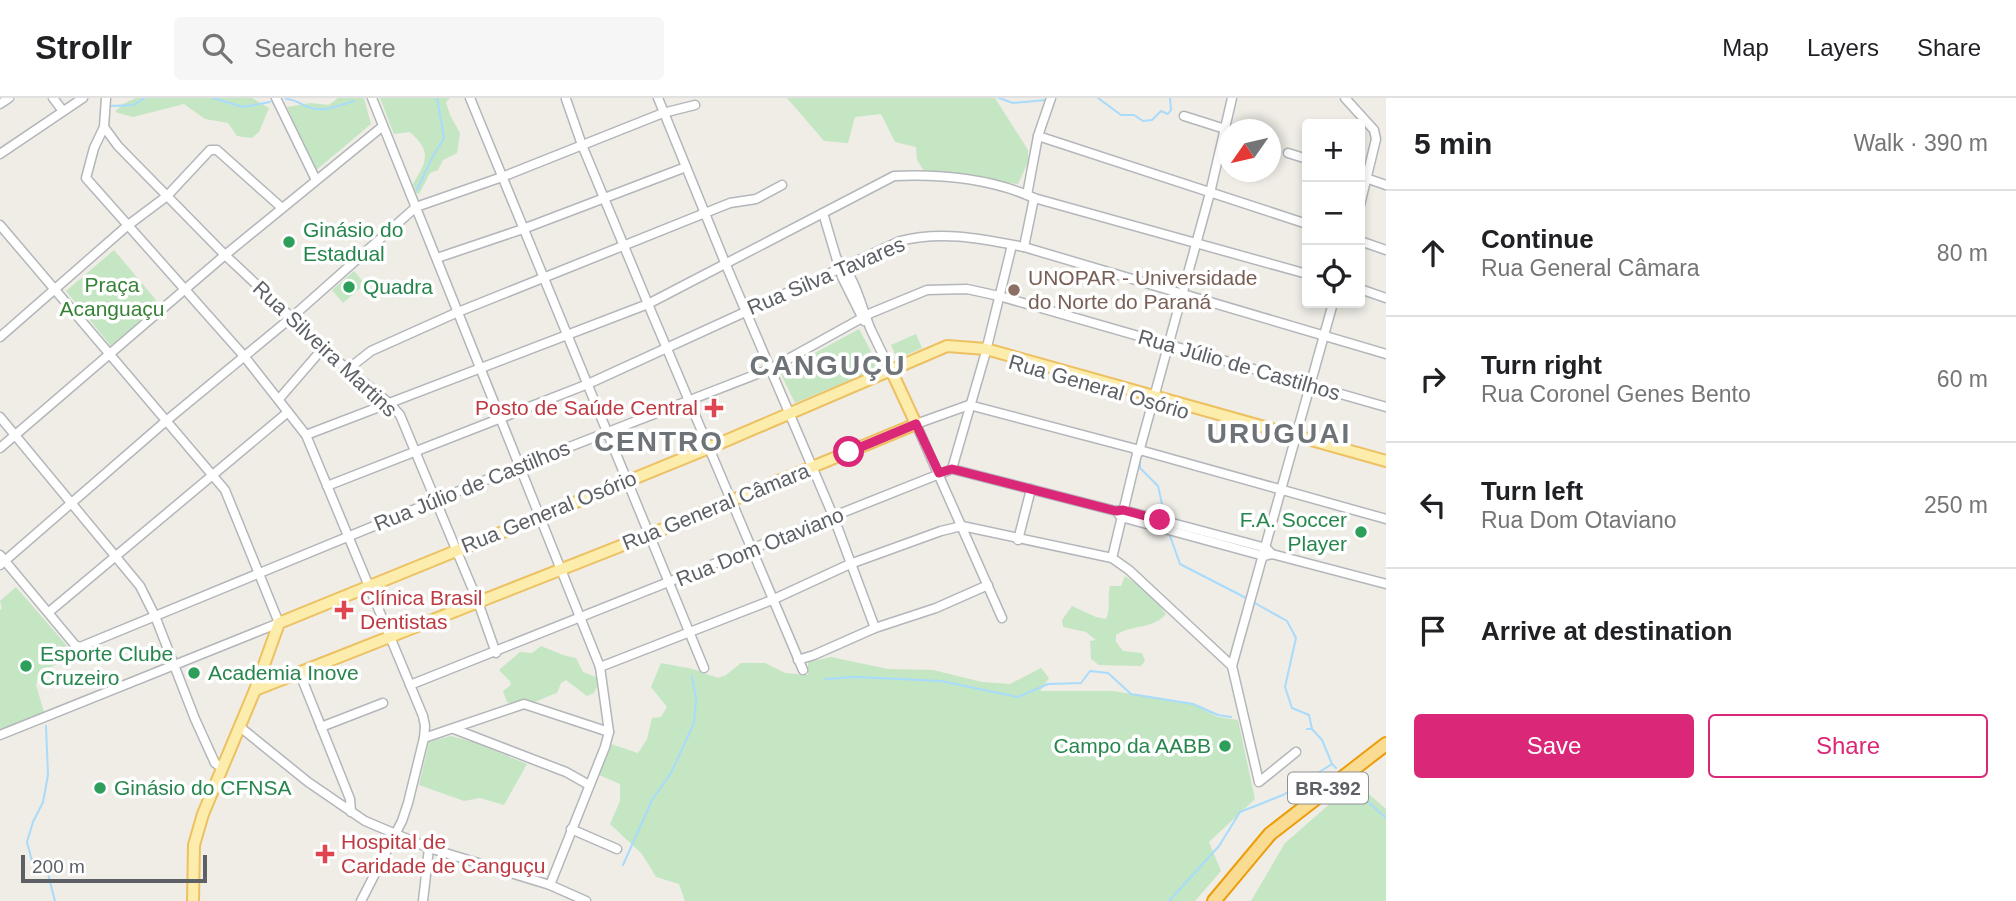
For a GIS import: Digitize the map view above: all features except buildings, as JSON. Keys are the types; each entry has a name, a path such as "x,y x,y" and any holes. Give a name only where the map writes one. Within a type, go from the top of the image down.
{"highway":[{"name":"BR-392","path":"1214,901 1270,834 1386,744"}],"main road":[{"name":"Rua General Osório","path":"279,623 709,448 947,346 982,352 1153,398 1386,467"},
{"path":"891,370 916,424"},
{"name":"Rua General Câmara","path":"255,690 651,534 916,424"},
{"name":"Rua General Osório","path":"1296,439 1386,461"},
{"path":"193,901 194,845 203,814 255,690 279,623"},
{"path":"193,886 198,901"}],"street":[{"path":"0,104 9,98"},
{"path":"53,98 63,111"},
{"path":"0,154 83,98"},
{"path":"106,98 104,127 93,148 86,177 279,399 306,436 425,726 408,803 361,901"},
{"path":"276,98 316,180"},
{"path":"372,98 600,667 608,732 605,747 550,885"},
{"path":"470,98 671,582 704,668"},
{"path":"658,98 834,518 876,628"},
{"path":"1024,247 1038,136 1051,98"},
{"path":"1227,119 1232,98"},
{"path":"1345,98 1364,119"},
{"path":"566,99 604,199 803,670"},
{"path":"288,412 49,612 2,560 72,505 166,421 244,359 416,207 502,177 663,113 695,105"},
{"path":"1184,116 1218,127"},
{"path":"1365,120 1374,130 1376,139 1365,174"},
{"path":"0,448 182,289 383,126"},
{"name":"Rua Silveira Martins","path":"104,127 118,146 225,256 400,415 478,602 496,653"},
{"path":"1038,136 1302,222"},
{"path":"0,337 127,226 167,196 214,149 282,208"},
{"path":"1288,153 1302,157"},
{"path":"1112,558 1120,512 1218,158"},
{"path":"437,258 523,229 686,167"},
{"path":"306,436 648,304 894,176 991,184 1302,273"},
{"path":"1365,177 1386,185"},
{"path":"348,369 371,351 458,312 730,203 756,199 782,185"},
{"path":"823,214 853,295 891,370"},
{"path":"0,225 225,490 279,623 0,735"},
{"name":"Rua Silva Tavares","path":"327,486 588,384 841,265 914,238 964,236 1024,247 1386,354"},
{"path":"1365,243 1386,250"},
{"path":"1012,245 952,469 1386,583"},
{"name":"Rua Júlio de Castilhos","path":"49,612 77,646 519,467 770,369 864,317 934,289 967,289 999,296 1386,407"},
{"path":"1365,291 1386,298"},
{"path":"1296,751 1260,782 1254,776 1232,666 1267,552 1332,308"},
{"path":"279,399 324,347"},
{"path":"969,405 1386,519"},
{"name":"Rua General Câmara","path":"916,424 969,405"},
{"path":"0,417 140,586 155,616 215,764 222,768"},
{"path":"916,424 1002,618"},
{"name":"Rua Dom Otaviano","path":"410,685 496,653 952,469"},
{"path":"1018,540 1031,489"},
{"path":"600,667 772,600 850,564 962,526 1112,558 1129,570 1232,666"},
{"path":"798,660 876,628 936,608 988,585"},
{"path":"300,674 351,799 351,812"},
{"path":"321,727 383,703"},
{"path":"424,738 524,704 608,732"},
{"path":"240,727 308,782 351,812 394,834 429,848 550,885 586,901"},
{"path":"454,729 566,772 589,785"},
{"path":"571,829 617,849"},
{"path":"423,901 429,848"}],"green space":[{"path":"136,98 252,98 269,108 259,132 252,138 237,136 228,123 205,119 184,104 133,117 115,112 123,104"},
{"path":"338,98 364,98 371,124 314,172 287,107 310,103 329,105"},
{"path":"380,98 450,98 446,102 460,133 457,153 443,160 438,170 430,173 419,194 413,184 424,163 422,145 410,132 394,134"},
{"path":"787,98 995,98 1028,150 1028,162 1018,184 926,174 917,160 916,147 895,142 881,114 855,117 848,143 824,141"},
{"name":"Praça Acanguaçu","path":"114,250 160,305 111,346 66,291"},
{"name":"Quadra","path":"354,271 365,284 343,303 332,290"},
{"path":"859,329 880,368 795,403 780,372"},
{"path":"916,334 922,348 897,359 891,345"},
{"path":"1125,576 1148,593 1166,614 1148,625 1116,635 1116,642 1123,651 1142,653 1145,661 1141,666 1099,665 1091,659 1090,641 1096,640 1086,632 1063,627 1062,620 1072,606 1106,619 1110,586 1121,586"},
{"name":"Esporte Clube Cruzeiro","path":"16,587 74,654 39,674 36,685 44,712 0,731 0,601"},
{"path":"541,646 576,658 583,672 596,677 597,686 594,693 587,696 566,680 561,683 557,693 539,700 520,705 507,702 503,691 511,685 510,681 499,670 520,652 532,653"},
{"path":"831,657 888,669 933,670 982,682 1010,684 1041,668 1049,678 1040,691 1113,691 1193,704 1218,717 1238,720 1255,799 1209,842 1221,871 1195,901 685,901 679,884 656,877 642,854 610,824 620,801 620,784 597,774 611,744 638,753 647,739 652,718 661,717 667,707 651,687 661,663 693,669 718,678 741,663 765,663 785,673 808,675 808,662"},
{"path":"451,736 527,764 504,805 480,798 464,801 419,785 429,742"},
{"path":"1355,782 1386,809 1386,901 1251,901 1285,843"}],"waterway":[{"path":"110,106 133,105 145,98"},
{"path":"213,98 243,107 270,102"},
{"path":"417,190 444,138 437,98"},
{"path":"999,98 1013,103 1046,100"},
{"path":"1098,98 1121,115 1134,115 1143,121 1152,120 1161,111 1168,114 1171,110 1170,98"},
{"path":"286,99 320,109 354,101"},
{"path":"1140,457 1140,468 1158,486 1165,517"},
{"path":"1169,533 1180,564 1248,599"},
{"path":"1253,602 1287,621 1296,638 1285,687 1292,708 1309,715 1312,729"},
{"path":"825,679 856,677 941,681 1018,697 1048,684 1081,683 1090,671 1108,673 1131,694 1193,704 1218,715 1231,717"},
{"path":"623,865 652,800 671,773 694,723 696,699 692,676"},
{"path":"46,726 48,775 43,802 27,842 32,861 48,874 55,901"},
{"path":"1307,729 1312,729 1322,740 1332,764"},
{"path":"1169,901 1219,846 1240,812 1283,795 1332,764 1336,768"},
{"path":"1353,788 1386,818"}],"place":[{"name":"Ginásio do Estadual","path":"289,242"},
{"name":"Quadra","path":"349,287"},
{"name":"UNOPAR - Universidade do Norte do Paraná","path":"1014,290"},
{"name":"Posto de Saúde Central","path":"714,408"},
{"name":"F.A. Soccer Player","path":"1361,532"},
{"name":"Clínica Brasil Dentistas","path":"344,610"},
{"name":"Esporte Clube Cruzeiro","path":"26,666"},
{"name":"Academia Inove","path":"194,673"},
{"name":"Campo da AABB","path":"1225,746"},
{"name":"Ginásio do CFNSA","path":"100,788"},
{"name":"Hospital de Caridade de Canguçu","path":"325,854"}],"district":[{"name":"CANGUÇU","path":"828,365"},
{"name":"URUGUAI","path":"1279,433"},
{"name":"CENTRO","path":"659,441"}],"route":[{"path":"849,452 916,424 939,473 952,469 1160,520"}]}
